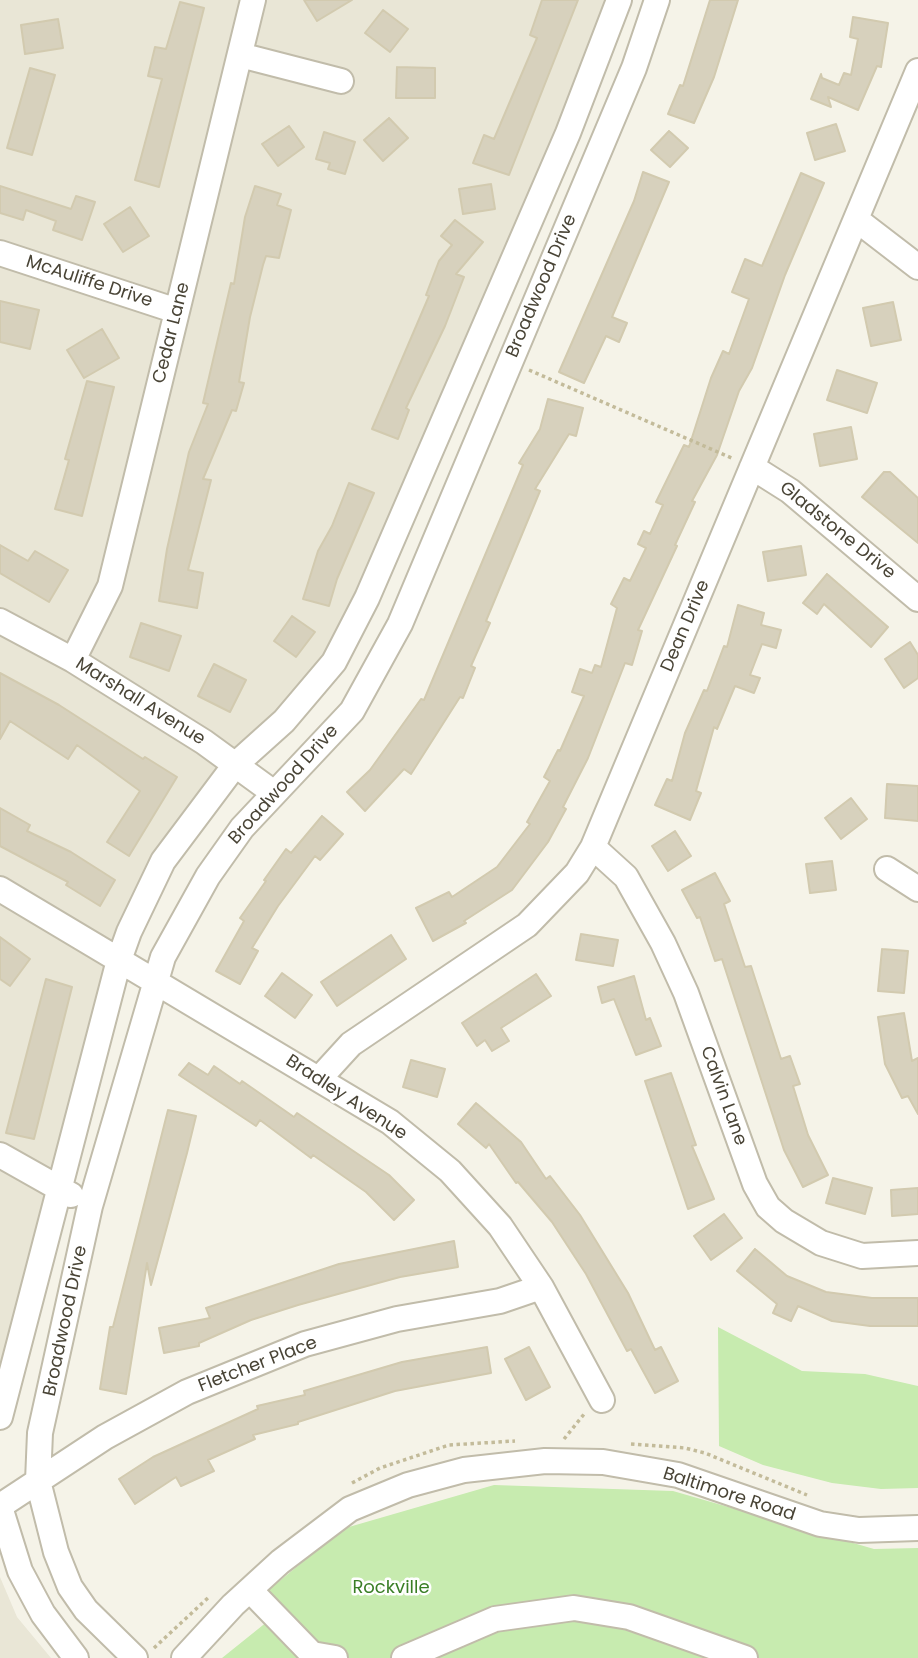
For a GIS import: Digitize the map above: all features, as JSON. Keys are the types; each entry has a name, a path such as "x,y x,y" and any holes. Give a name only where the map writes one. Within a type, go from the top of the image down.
{"street":[{"name":"Cedar Lane","path":"74,660 110,586 253,0"},
{"name":"Broadwood Drive","path":"0,1414 119,960 163,861 235,765 284,721 334,662 367,598 568,133 619,0"},
{"name":"Broadwood Drive","path":"142,1656 86,1610 71,1587 56,1552 38,1482 40,1433 90,1206 163,957 208,876 242,828 352,711 400,624 634,68 657,0"},
{"path":"240,55 341,80"},
{"name":"Dean Drive","path":"319,1079 351,1044 527,925 577,873 593,847 918,71"},
{"path":"857,220 918,267"},
{"name":"McAuliffe Drive","path":"0,253 177,311"},
{"name":"Gladstone Drive","path":"752,467 790,491 918,599"},
{"name":"Marshall Avenue","path":"0,621 74,660 274,793"},
{"name":"Calvin Lane","path":"593,847 626,877 663,943 686,993 755,1184 768,1207 784,1222 821,1243 862,1256 918,1253"},
{"path":"887,869 918,889"},
{"name":"Bradley Avenue","path":"0,889 390,1122 450,1171 500,1226 541,1287 603,1400"},
{"path":"0,1155 90,1206"},
{"name":"Fletcher Place","path":"0,1506 105,1437 187,1392 305,1344 397,1319 500,1301 541,1287"},
{"path":"0,1414 40,1433"},
{"name":"Baltimore Road","path":"184,1658 280,1562 350,1509 408,1485 464,1470 545,1461 603,1461 678,1475 820,1524 859,1530 918,1528"},
{"path":"0,1506 20,1571 43,1614 76,1658"},
{"path":"250,1590 312,1654 335,1658"},
{"path":"404,1658 495,1619 574,1608 629,1617 746,1658"}],"path":[{"path":"510,362 752,467"},
{"path":"576,1442 562,1441 591,1405 603,1400"},
{"path":"344,1488 380,1468 449,1445 524,1441"},
{"path":"631,1444 685,1448 705,1453 819,1500"},
{"path":"142,1656 214,1592"}],"shaded area":[{"path":"0,0 610,0 593,48 330,662 166,851 0,1372"},
{"path":"0,1577 17,1617 51,1658 0,1658"}],"green space":[{"path":"718,1327 802,1371 865,1374 918,1386 918,1488 881,1489 832,1483 763,1465 719,1446"},
{"name":"Rockville","path":"494,1485 673,1491 874,1549 918,1548 918,1658 222,1658 273,1617 258,1599 342,1529"}],"building":[{"path":"304,0 352,0 317,21"},
{"path":"542,0 578,0 509,175 473,163 484,135 494,139 537,38 530,35"},
{"path":"710,0 738,0 714,77 694,123 668,114 680,85 683,86"},
{"path":"180,2 204,8 159,187 135,180 162,79 148,76 155,47 166,49"},
{"path":"383,10 408,29 390,52 365,33"},
{"path":"853,17 888,23 881,67 877,66 858,110 828,97 831,107 811,99 821,74 822,78 839,85 844,73 851,75 858,39 850,37"},
{"path":"58,19 63,48 25,54 21,25"},
{"path":"397,67 435,68 435,98 396,98"},
{"path":"30,68 55,75 32,155 7,148"},
{"path":"389,118 408,138 383,161 364,140"},
{"path":"836,124 845,151 815,160 807,133"},
{"path":"289,126 304,147 278,166 262,144"},
{"path":"669,131 688,148 670,167 651,150"},
{"path":"324,132 355,142 345,174 328,169 330,163 316,159"},
{"path":"643,172 669,182 612,317 627,323 619,342 606,336 584,383 559,372 634,201"},
{"path":"801,173 824,183 785,275 752,368 739,391 717,455 692,501 695,502 675,545 677,546 638,630 642,631 632,665 625,663 588,758 563,807 566,809 548,842 512,890 464,921 466,923 433,941 416,908 449,892 452,897 497,867 530,824 527,822 550,781 544,777 558,750 560,751 584,696 572,692 580,669 592,673 595,665 601,667 617,608 611,604 624,578 630,581 646,548 638,544 644,531 650,534 663,505 656,502 684,445 689,447 711,378 723,351 729,354 749,299 732,292 745,259 762,266"},
{"path":"491,184 495,209 463,214 459,189"},
{"path":"0,186 71,209 76,196 95,202 82,240 53,230 56,221 26,210 23,220 0,213"},
{"path":"255,186 281,194 277,205 291,210 279,258 266,256 263,265 250,317 239,382 244,383 236,411 232,410 203,479 211,480 188,570 203,573 197,608 159,601 167,549 189,452 208,404 203,403 231,283 234,284 245,217"},
{"path":"130,207 149,236 123,252 104,224"},
{"path":"455,220 483,242 456,274 464,277 445,326 406,408 409,410 398,439 372,429 429,296 426,295 439,261 452,245 441,236"},
{"path":"0,301 39,310 30,349 0,342"},
{"path":"893,302 901,340 871,346 863,308"},
{"path":"102,329 119,358 84,378 67,350"},
{"path":"837,370 877,383 867,413 827,400"},
{"path":"87,381 114,387 82,516 55,509 69,460 65,459"},
{"path":"548,399 583,408 576,436 569,434 535,489 540,491 486,621 490,623 471,666 475,668 463,698 460,697 411,774 404,769 365,811 347,792 370,770 421,699 424,700 523,465 519,463 540,429"},
{"path":"851,427 857,459 820,466 814,434"},
{"path":"884,472 890,472 918,498 918,543 862,497"},
{"path":"349,483 374,493 337,579 329,606 303,599 318,551 332,526"},
{"path":"0,545 28,561 35,551 68,570 49,602 0,573"},
{"path":"801,546 806,575 768,581 763,552"},
{"path":"827,574 888,627 871,647 824,604 817,614 803,603"},
{"path":"738,605 764,613 761,625 781,630 776,648 762,644 750,675 760,678 754,693 735,686 717,729 714,727 696,791 701,793 690,820 655,805 667,779 672,781 685,733 704,690 707,691 724,646 727,647"},
{"path":"292,616 315,632 296,657 274,641"},
{"path":"141,623 181,636 169,671 130,657"},
{"path":"910,642 918,655 918,678 904,688 885,659"},
{"path":"214,664 246,680 230,712 198,696"},
{"path":"0,673 59,705 143,759 145,757 177,777 129,856 107,842 140,791 77,745 68,759 10,721 0,739"},
{"path":"887,784 918,786 918,821 885,818"},
{"path":"851,798 867,819 841,839 825,818"},
{"path":"0,808 30,825 27,831 71,852 115,880 100,906 66,885 68,882 0,846"},
{"path":"322,816 343,834 320,860 315,856 278,906 252,948 258,951 240,984 216,971 244,921 240,918 266,881 264,880 286,849 291,853"},
{"path":"675,831 691,856 668,871 652,846"},
{"path":"832,861 836,890 810,893 806,864"},
{"path":"715,873 730,901 724,904 745,967 751,966 781,1059 790,1056 800,1084 793,1086 808,1135 828,1175 803,1187 784,1150 722,959 715,961 700,917 697,918 682,890"},
{"path":"581,934 618,940 613,966 576,960"},
{"path":"391,935 406,959 337,1006 321,982"},
{"path":"0,937 30,959 10,986 0,979"},
{"path":"882,949 908,951 904,993 878,991"},
{"path":"282,973 312,995 295,1018 265,996"},
{"path":"536,974 551,996 501,1028 509,1041 492,1051 485,1040 477,1046 462,1023"},
{"path":"634,976 646,1020 650,1018 661,1046 636,1055 614,999 602,1003 598,987"},
{"path":"46,979 72,987 34,1139 6,1133"},
{"path":"904,1013 912,1061 918,1058 918,1114 908,1096 902,1098 885,1064 878,1017"},
{"path":"411,1060 445,1069 437,1097 403,1087"},
{"path":"189,1063 208,1075 214,1066 240,1084 242,1081 294,1117 297,1113 389,1175 414,1200 394,1220 366,1192 313,1155 311,1158 260,1120 256,1126 179,1075"},
{"path":"671,1073 696,1145 692,1146 714,1199 688,1209 645,1081"},
{"path":"476,1103 521,1142 546,1179 550,1176 580,1215 628,1293 655,1350 661,1347 678,1381 655,1393 631,1349 627,1351 586,1274 552,1222 518,1182 516,1183 489,1144 486,1148 458,1124"},
{"path":"168,1110 196,1116 187,1153 151,1285 147,1263 126,1394 100,1389 110,1327 113,1327"},
{"path":"833,1178 872,1188 865,1214 826,1203"},
{"path":"918,1188 918,1214 892,1216 891,1190"},
{"path":"724,1214 742,1238 711,1260 694,1236"},
{"path":"454,1241 458,1267 400,1277 298,1305 251,1320 199,1343 199,1346 164,1353 159,1328 210,1318 206,1308 339,1264"},
{"path":"755,1249 787,1276 826,1292 872,1298 918,1298 918,1326 870,1326 832,1321 798,1306 791,1321 773,1313 777,1304 737,1271"},
{"path":"487,1347 491,1373 395,1391 298,1424 253,1435 255,1439 208,1460 214,1471 181,1486 176,1477 135,1504 119,1479 153,1457 258,1409 257,1406 305,1395 304,1391 402,1362"},
{"path":"529,1347 550,1387 526,1400 505,1359"}]}
